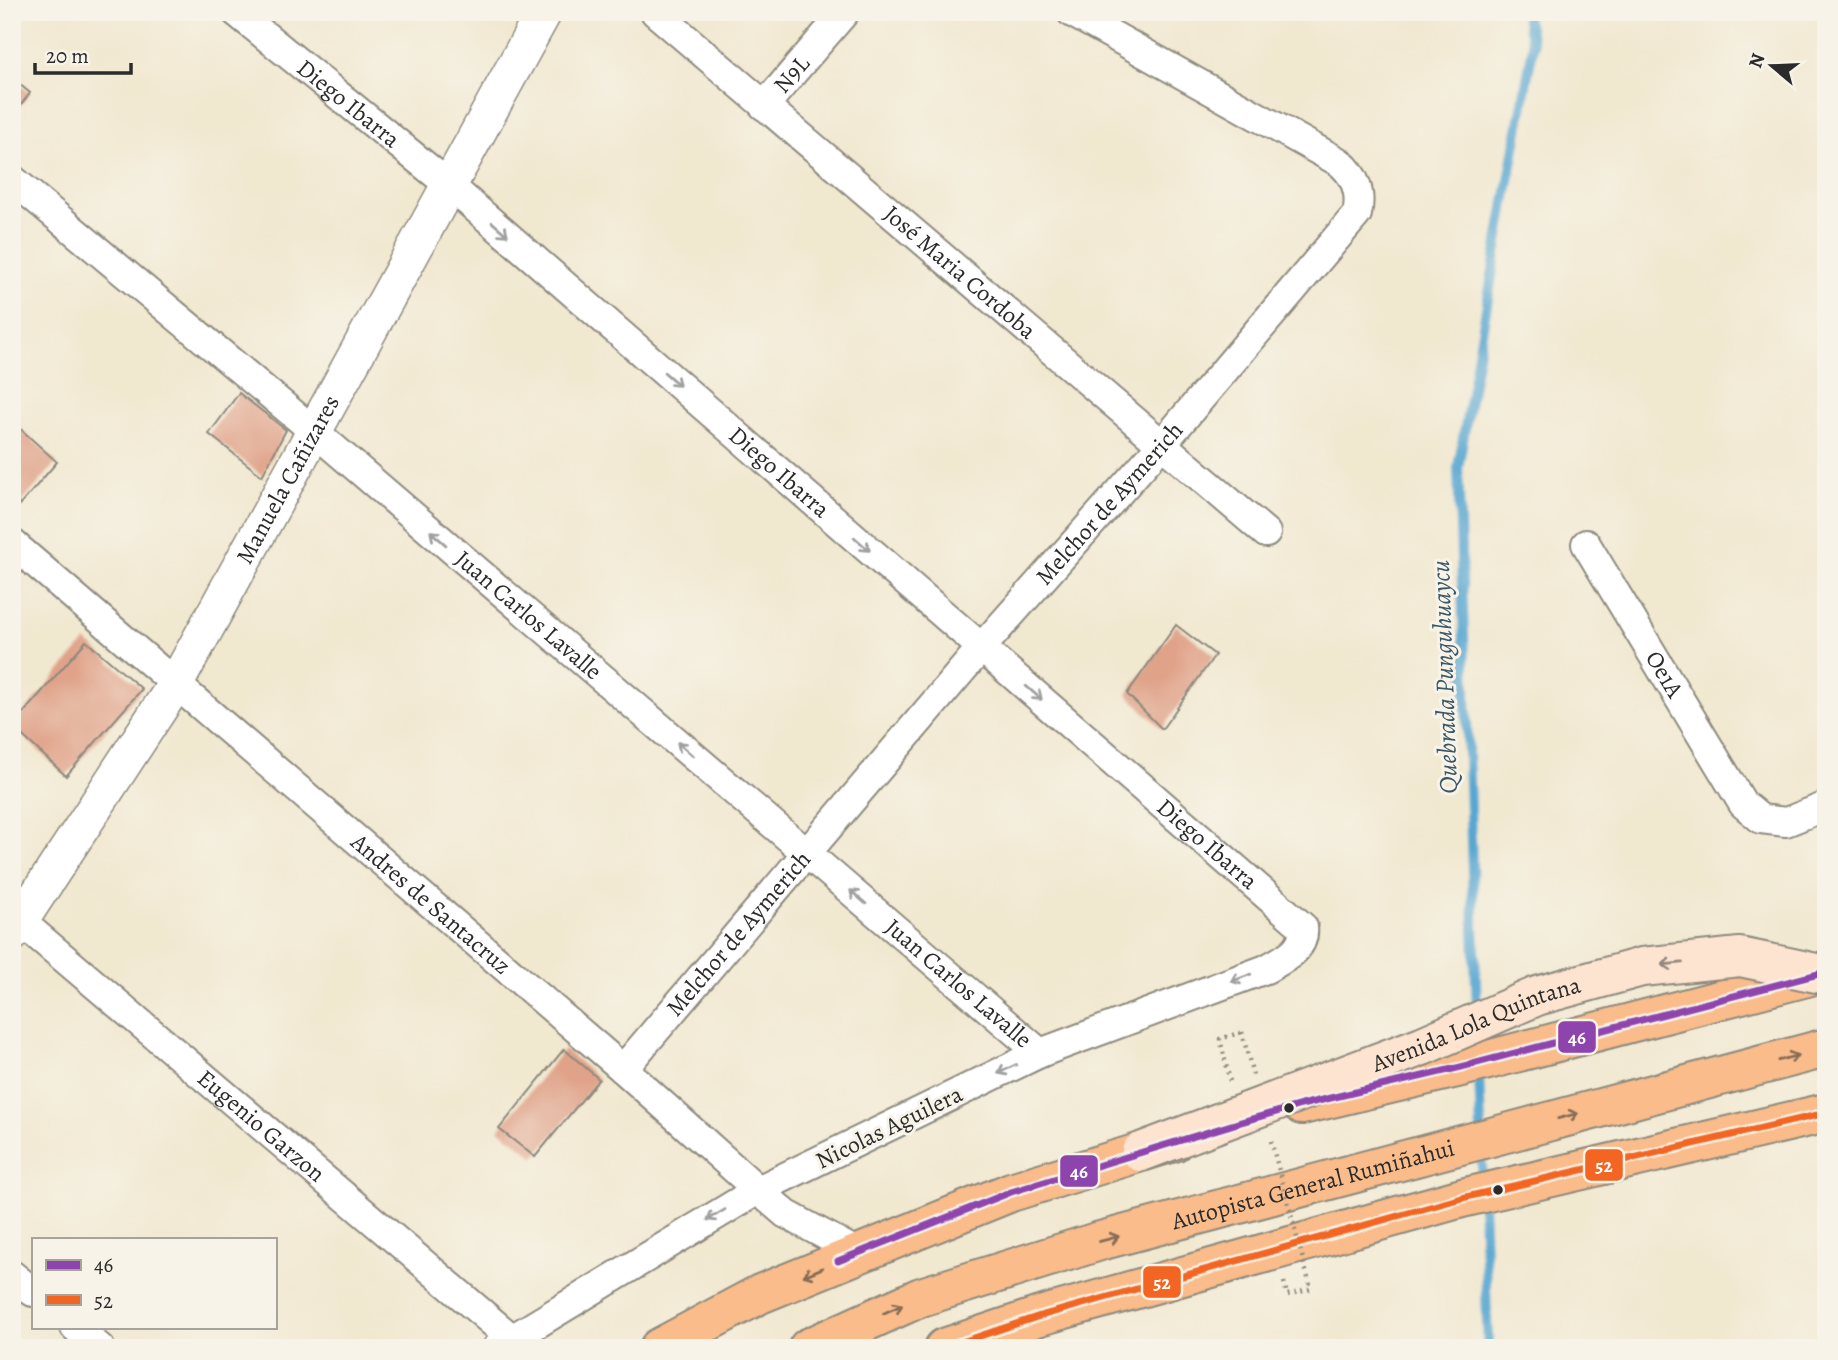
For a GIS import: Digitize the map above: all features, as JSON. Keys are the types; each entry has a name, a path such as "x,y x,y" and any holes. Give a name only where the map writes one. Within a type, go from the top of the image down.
{"main road":[{"name":"Avenida Lola Quintana","path":"1142,1152 1422,1046 1537,996 1642,967 1740,957 1826,974"},
{"path":"659,1348 760,1294 1011,1192 1301,1105 1826,974"},
{"name":"Autopista General Rumiñahui","path":"808,1348 921,1297 1100,1241 1826,1048"},
{"path":"944,1348 1040,1316 1462,1198 1826,1113"}],"street":[{"name":"Diego Ibarra","path":"236,12 449,185 1300,922 1304,933 1299,944"},
{"name":"Manuela Cañizares","path":"15,923 175,685 544,12"},
{"name":"José Maria Cordoba","path":"655,12 1266,533"},
{"name":"N9L","path":"764,106 845,12"},
{"name":"Melchor de Aymerich","path":"623,1069 808,855 981,648 1162,444 1355,216 1359,202 1358,190 1351,173 1339,162 1071,12"},
{"name":"Juan Carlos Lavalle","path":"12,179 315,432 1040,1054"},
{"name":"Andres de Santacruz","path":"12,543 623,1069 786,1214 858,1253"},
{"name":"Oe1A","path":"1586,544 1743,804 1761,818 1786,822 1826,806"},
{"name":"Eugenio Garzon","path":"15,923 503,1343"},
{"name":"Nicolas Aguilera","path":"503,1343 758,1190 1040,1054 1266,969 1290,956 1299,944"},
{"path":"12,1275 32,1291"},
{"path":"76,1328 100,1348"}],"path":[{"path":"1220,1039 1242,1032 1255,1083"},
{"path":"1269,1135 1311,1289 1287,1295"}],"building":[{"path":"12,78 30,93 12,116"},
{"path":"239,393 286,430 262,476 209,434"},
{"path":"15,424 57,462 20,505 12,497 12,427"},
{"path":"1176,625 1215,655 1162,729 1127,694"},
{"path":"86,641 142,689 66,776 12,726"},
{"path":"564,1049 599,1079 535,1157 499,1129"}],"waterway":[{"name":"Quebrada Punguhuaycu","path":"1477,1011 1458,467 1533,46 1525,12"},
{"name":"Quebrada Punguhuaycu","path":"1479,1072 1481,1130"},
{"name":"Quebrada Punguhuaycu","path":"1481,1149 1483,1186"},
{"name":"Quebrada Punguhuaycu","path":"1483,1201 1488,1348"}],"transit line":[{"name":"46","path":"838,1261 1011,1192 1241,1122 1826,972"},
{"name":"52","path":"944,1348 1040,1316 1462,1198 1826,1113"}]}
